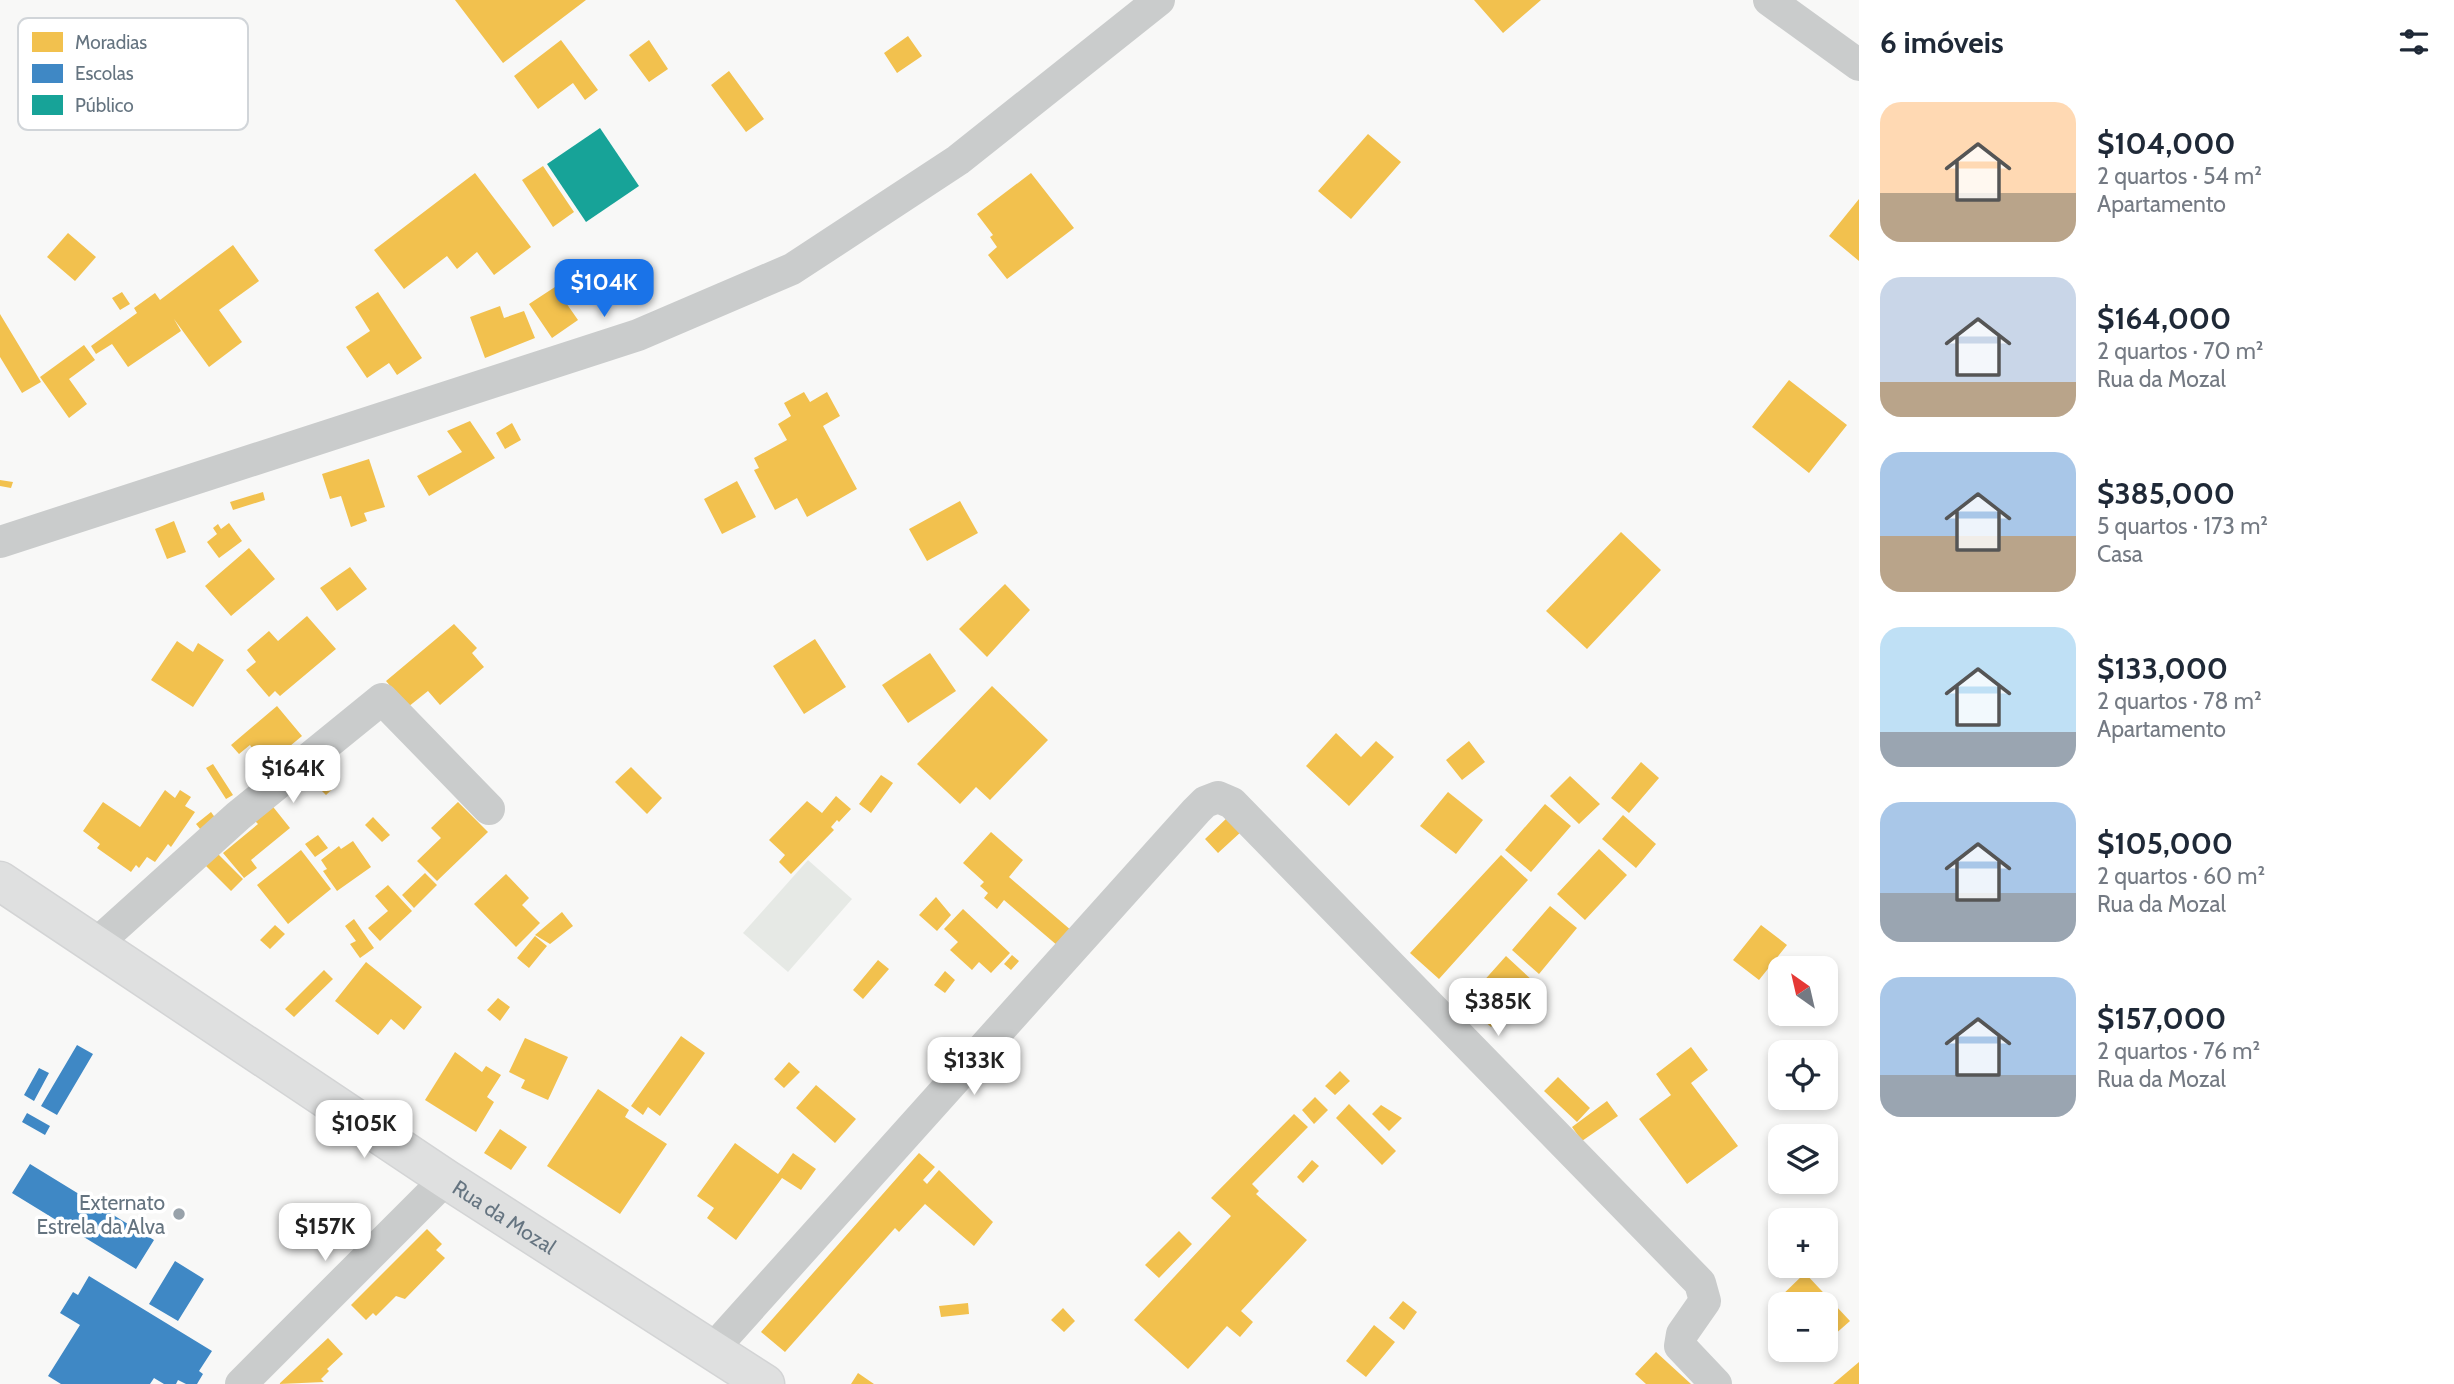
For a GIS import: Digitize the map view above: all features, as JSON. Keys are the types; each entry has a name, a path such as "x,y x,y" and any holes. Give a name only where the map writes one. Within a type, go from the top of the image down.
{"main road":[{"name":"Rua da Mozal","path":"0,881 446,1180 765,1384"}],"street":[{"path":"0,542 638,335 792,269 958,160 1159,0"},
{"path":"1769,0 1859,65"},
{"path":"95,945 238,816 382,699 489,809"},
{"path":"713,1349 1196,811 1205,802 1218,797 1232,803 1700,1283 1705,1301 1682,1334 1680,1346 1716,1384"},
{"path":"241,1384 446,1180"}],"shaded area":[{"path":"808,860 852,899 788,972 743,933"}],"building: Moradias":[{"path":"455,0 586,0 503,63"},
{"path":"1474,0 1541,0 1503,33"},
{"path":"908,36 922,56 897,73 884,53"},
{"path":"561,40 598,90 585,100 573,83 538,109 514,76"},
{"path":"649,40 668,69 649,82 629,55"},
{"path":"729,71 764,119 746,132 711,85"},
{"path":"1368,134 1401,162 1351,219 1318,191"},
{"path":"543,166 574,212 553,227 522,180"},
{"path":"475,173 531,247 494,275 477,252 457,269 447,256 404,289 374,250"},
{"path":"1031,173 1074,228 1007,279 988,255 997,247 990,237 993,235 977,214"},
{"path":"1859,199 1859,261 1829,236"},
{"path":"68,233 96,257 75,281 47,257"},
{"path":"233,245 259,281 219,310 242,342 209,367 174,319 181,331 128,367 112,344 96,354 91,346 137,313 134,308 155,293 160,300"},
{"path":"555,287 578,320 552,338 529,304"},
{"path":"122,292 130,304 120,310 112,298"},
{"path":"378,292 422,358 397,375 389,363 367,378 346,347 370,331 355,307"},
{"path":"500,306 504,318 524,311 535,338 485,358 470,317"},
{"path":"0,314 41,382 22,393 0,357"},
{"path":"84,345 95,360 69,379 87,404 69,418 40,377"},
{"path":"1789,380 1847,425 1809,473 1752,427"},
{"path":"804,392 810,402 827,392 840,416 823,426 857,489 807,517 797,498 775,510 754,470 759,468 754,458 787,440 778,424 791,416 784,403"},
{"path":"470,421 495,458 429,496 417,476 462,452 447,431"},
{"path":"512,423 521,440 505,449 496,433"},
{"path":"369,459 385,507 364,513 367,521 351,527 341,496 330,499 322,474"},
{"path":"0,480 13,482 11,488 0,486"},
{"path":"737,481 756,517 722,534 704,499"},
{"path":"263,492 265,500 233,510 230,502"},
{"path":"960,501 978,533 927,561 909,529"},
{"path":"174,521 186,552 167,559 155,529"},
{"path":"229,523 242,541 219,558 207,542 217,534 213,528 218,524 221,529"},
{"path":"1621,532 1661,570 1587,649 1546,611"},
{"path":"249,548 275,579 231,616 205,586"},
{"path":"350,567 367,589 337,611 320,588"},
{"path":"1005,584 1030,610 987,657 959,629"},
{"path":"307,616 336,649 280,696 275,691 269,697 246,670 256,662 247,650 269,631 278,641"},
{"path":"454,624 477,648 472,653 484,667 440,705 428,691 408,707 386,681"},
{"path":"815,639 846,687 804,714 773,666"},
{"path":"177,641 193,652 198,643 224,660 193,707 151,680"},
{"path":"930,653 956,691 908,723 882,685"},
{"path":"992,686 1048,740 990,800 976,787 960,804 917,764"},
{"path":"277,706 302,736 272,761 260,745 254,751 250,745 239,754 231,745"},
{"path":"1336,733 1361,757 1376,741 1394,757 1349,806 1306,766"},
{"path":"1469,741 1485,762 1462,780 1446,760"},
{"path":"1641,762 1659,778 1629,813 1611,798"},
{"path":"213,764 233,795 226,799 206,768"},
{"path":"631,767 662,798 647,814 615,782"},
{"path":"328,774 338,784 326,795 316,785"},
{"path":"881,775 893,783 871,813 859,804"},
{"path":"1570,776 1600,804 1579,824 1550,796"},
{"path":"165,790 175,798 180,790 191,797 185,806 195,812 171,847 168,844 155,862 147,857 139,868 136,865 131,872 97,848 100,844 83,831 103,802 140,827"},
{"path":"1448,792 1483,820 1456,854 1420,826"},
{"path":"836,796 851,809 839,822 837,820 831,827 834,830 791,874 779,862 785,855 769,840 807,801 822,813"},
{"path":"458,802 488,832 437,881 417,861 441,838 431,828"},
{"path":"270,803 290,828 251,860 257,868 244,878 223,853 258,824 252,818"},
{"path":"1545,804 1571,826 1531,872 1505,850"},
{"path":"211,812 219,823 205,835 196,824"},
{"path":"1623,815 1656,844 1636,868 1602,839"},
{"path":"1229,816 1242,831 1218,853 1205,839"},
{"path":"373,817 390,835 382,842 365,825"},
{"path":"991,832 1023,860 1009,877 1072,931 1058,946 1004,900 997,909 984,898 988,893 980,886 984,882 963,863"},
{"path":"318,835 328,848 315,857 305,844"},
{"path":"353,841 371,867 337,891 323,871 327,869 321,860 339,846 341,849"},
{"path":"1599,849 1627,875 1585,920 1557,894"},
{"path":"214,850 243,879 231,891 202,862"},
{"path":"301,850 331,889 288,924 257,885"},
{"path":"1501,855 1528,880 1439,979 1410,953"},
{"path":"425,873 437,885 414,908 402,895"},
{"path":"506,874 529,898 522,905 540,923 516,947 474,904"},
{"path":"388,885 412,911 380,941 368,928 388,911 375,896"},
{"path":"936,897 951,915 937,931 919,915"},
{"path":"1550,906 1577,928 1539,974 1512,950"},
{"path":"963,909 1010,953 991,973 979,962 972,970 950,950 958,942 944,929"},
{"path":"562,912 573,926 550,944 535,935"},
{"path":"354,919 374,948 360,958 350,944 356,941 345,926"},
{"path":"275,925 285,934 270,949 260,940"},
{"path":"1761,925 1787,945 1778,956 1768,956 1768,969 1759,980 1733,960"},
{"path":"535,936 547,946 529,968 517,958"},
{"path":"1012,955 1019,961 1011,970 1004,964"},
{"path":"1506,956 1533,981 1491,1027 1464,1003"},
{"path":"878,960 889,969 863,999 853,990"},
{"path":"366,962 422,1007 404,1030 391,1019 378,1035 335,1001"},
{"path":"324,970 333,979 294,1017 285,1009"},
{"path":"945,971 955,980 945,993 934,985"},
{"path":"498,998 510,1007 500,1021 487,1010"},
{"path":"681,1036 705,1053 660,1116 648,1107 643,1115 631,1106"},
{"path":"525,1038 568,1057 548,1100 521,1088 525,1080 509,1072"},
{"path":"1691,1047 1708,1070 1691,1083 1738,1146 1687,1184 1639,1119 1671,1095 1656,1074"},
{"path":"455,1052 482,1072 486,1066 501,1075 487,1097 494,1102 476,1132 425,1100"},
{"path":"789,1062 800,1072 784,1088 774,1079"},
{"path":"1340,1071 1350,1081 1335,1095 1325,1086"},
{"path":"1558,1077 1590,1108 1577,1122 1544,1091"},
{"path":"816,1085 856,1119 835,1143 796,1108"},
{"path":"598,1089 629,1110 625,1117 667,1144 620,1214 547,1166"},
{"path":"1315,1097 1328,1110 1314,1124 1302,1110"},
{"path":"1607,1101 1618,1116 1582,1141 1572,1127"},
{"path":"1349,1104 1396,1151 1382,1165 1336,1118"},
{"path":"1381,1105 1402,1118 1389,1131 1372,1114"},
{"path":"1294,1114 1308,1127 1252,1184 1259,1191 1256,1194 1307,1240 1241,1311 1253,1322 1240,1337 1227,1326 1188,1369 1134,1320 1231,1216 1211,1198"},
{"path":"500,1129 527,1147 511,1170 484,1153"},
{"path":"735,1143 778,1174 793,1153 816,1169 801,1190 782,1178 736,1240 707,1218 714,1208 697,1196"},
{"path":"919,1153 935,1167 923,1180 927,1184 939,1170 993,1222 974,1246 925,1204 899,1232 895,1228 785,1352 761,1332"},
{"path":"1312,1160 1319,1166 1303,1183 1297,1177"},
{"path":"427,1229 442,1244 436,1250 445,1258 405,1299 396,1296 376,1316 373,1313 366,1320 351,1305"},
{"path":"1179,1231 1192,1244 1159,1278 1145,1265"},
{"path":"1800,1278 1810,1278 1823,1292 1785,1292"},
{"path":"1403,1301 1417,1312 1404,1330 1389,1318"},
{"path":"968,1303 969,1314 941,1317 939,1306"},
{"path":"1063,1308 1075,1321 1064,1332 1051,1320"},
{"path":"1838,1308 1850,1321 1838,1332"},
{"path":"1374,1325 1395,1342 1366,1377 1346,1361"},
{"path":"328,1338 343,1354 327,1369 329,1371 321,1379 324,1382 279,1384"},
{"path":"1656,1352 1691,1384 1646,1384 1635,1374"},
{"path":"1859,1362 1859,1384 1833,1384"},
{"path":"858,1373 874,1384 851,1384"}],"building: Escolas":[{"path":"77,1045 93,1054 57,1115 41,1106"},
{"path":"39,1068 49,1073 34,1101 24,1095"},
{"path":"27,1113 50,1126 45,1135 22,1122"},
{"path":"30,1164 154,1240 136,1269 12,1193"},
{"path":"175,1261 204,1279 178,1321 149,1304"},
{"path":"89,1276 212,1351 199,1371 203,1374 197,1384 186,1384 178,1380 176,1384 164,1384 154,1378 150,1384 61,1384 48,1376 80,1325 60,1313 73,1292 78,1295"}],"building: Público":[{"path":"600,128 639,186 586,222 547,164"}],"place":[{"name":"Externato Estrela da Alva","path":"179,1214"}]}
